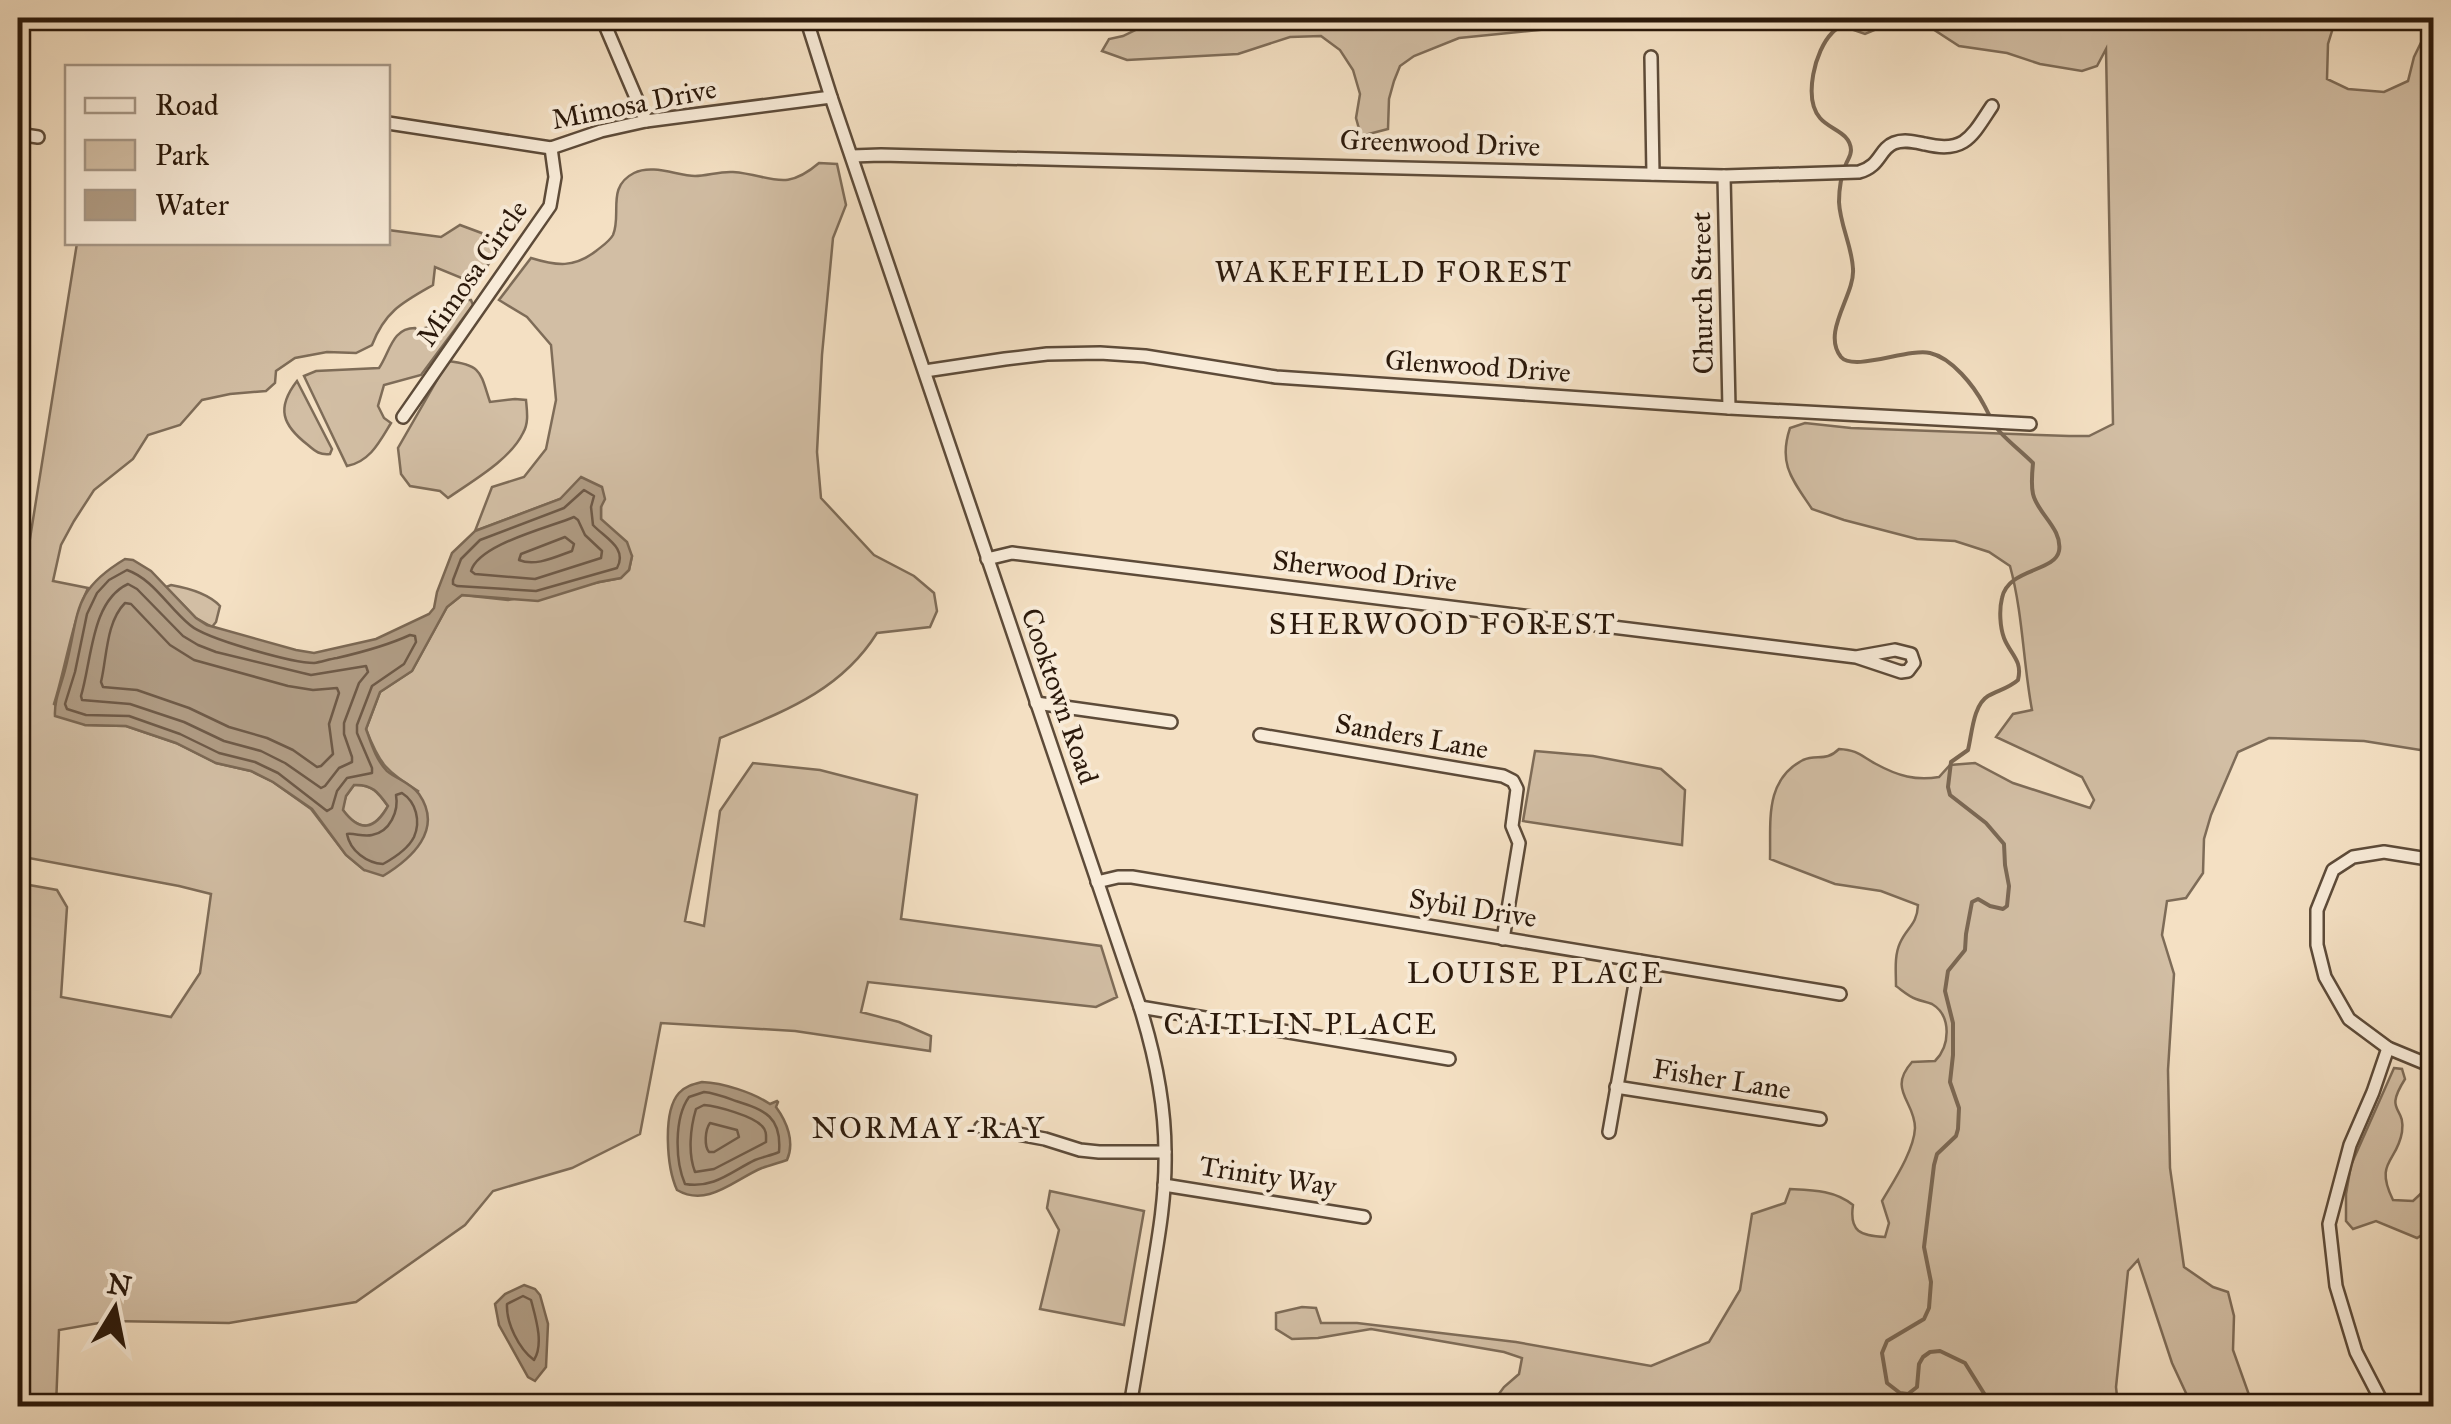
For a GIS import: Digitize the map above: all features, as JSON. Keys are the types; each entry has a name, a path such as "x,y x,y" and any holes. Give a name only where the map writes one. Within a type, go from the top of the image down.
{"street":[{"path":"602,18 646,121"},
{"name":"Cooktown Road","path":"806,18 1154,1054 1166,1152 1164,1185 1130,1406"},
{"path":"1652,58 1653,174"},
{"name":"Mimosa Drive","path":"390,123 551,148 646,121 830,97"},
{"name":"Greenwood Drive","path":"852,156 1724,176 1859,172 1870,169 1895,142 1948,148 1961,145 1992,106"},
{"path":"18,134 38,137"},
{"name":"Mimosa Circle","path":"402,417 550,206 555,177 551,148"},
{"name":"Church Street","path":"1724,176 1729,408"},
{"name":"Glenwood Drive","path":"925,371 1005,358 1100,353 1276,377 2030,424"},
{"name":"Sherwood Drive","path":"987,559 1012,553 1856,657"},
{"path":"1036,703 1171,722"},
{"name":"Sanders Lane","path":"1260,735 1503,776 1513,781 1517,789 1512,826 1519,843 1503,938"},
{"path":"2434,860 2384,852 2353,857 2333,870 2317,910 2317,945 2325,977 2349,1019 2388,1048 2434,1066"},
{"name":"Sybil Drive","path":"1098,882 1128,876 1840,994"},
{"path":"1609,1132 1639,961"},
{"path":"1140,1007 1449,1059"},
{"path":"2384,1406 2356,1352 2336,1286 2329,1224 2350,1145 2388,1048"},
{"name":"Fisher Lane","path":"1616,1087 1820,1120"},
{"path":"981,1128 1045,1139 1080,1150 1166,1152"},
{"name":"Trinity Way","path":"1164,1185 1364,1217"}],"green space":[{"path":"1160,18 1659,18 1459,38 1414,56 1400,66 1389,99 1388,129 1361,136 1356,118 1360,94 1353,70 1340,50 1321,36 1290,37 1238,54 1127,60 1102,51 1109,39"},
{"path":"1819,18 2336,18 2328,44 2327,79 2348,89 2384,92 2408,81 2414,57 2433,18 2433,752 2364,741 2269,738 2238,752 2204,839 2203,873 2186,898 2167,901 2162,935 2174,974 2168,1070 2170,1168 2184,1267 2213,1287 2228,1292 2234,1316 2233,1350 2253,1406 2192,1406 2172,1363 2138,1260 2128,1271 2116,1387 2118,1406 1799,1406 1793,1401 1779,1406 1468,1406 1493,1402 1519,1374 1522,1358 1371,1329 1292,1339 1276,1329 1276,1313 1316,1308 1321,1323 1357,1323 1516,1342 1651,1366 1709,1342 1740,1290 1752,1214 1785,1203 1790,1189 1839,1196 1853,1205 1853,1221 1858,1231 1885,1237 1889,1223 1882,1201 1907,1156 1915,1128 1902,1080 1912,1062 1935,1061 1944,1047 1947,1031 1938,1009 1896,986 1898,948 1914,922 1918,905 1881,891 1835,884 1770,859 1776,790 1790,768 1839,749 1855,752 1907,776 1939,777 1950,765 1975,763 2013,783 2090,808 2094,800 2082,777 1996,737 2013,714 2032,710 2010,566 1989,552 1955,541 1917,539 1812,509 1793,480 1786,452 1790,428 1805,423 2069,436 2089,436 2113,424 2106,49 2097,66 2082,71 1959,46 1925,24 1896,21 1865,34"},
{"path":"819,163 837,164 846,205 833,238 822,355 817,452 821,498 874,555 914,576 934,593 937,611 930,627 877,633 846,671 808,698 720,738 685,921 704,926 720,811 753,763 820,770 917,795 901,919 1101,946 1117,997 1096,1007 868,982 861,1012 931,1036 930,1051 795,1031 661,1023 640,1134 572,1168 493,1191 465,1225 356,1302 229,1323 110,1321 59,1330 56,1406 18,1406 18,883 57,890 67,907 61,997 171,1017 200,973 211,894 18,856 18,614 77,245 390,245 390,230 441,237 460,225 503,241 476,284 435,267 433,285 396,309 372,345 356,353 327,352 295,358 276,371 275,383 266,391 202,400 180,425 148,435 133,459 94,490 61,545 53,581 88,588 54,704 85,725 126,726 273,782 311,809 346,855 364,870 418,791 385,766 366,729 380,692 412,671 447,607 462,595 508,600 620,578 629,570 632,556 601,519 601,506 560,499 475,531 492,487 524,477 546,449 556,400 551,345 527,317 499,300 531,258 573,263 607,242 615,227 617,193 634,173 656,170 695,176 733,172 787,180"},
{"path":"466,300 473,305 421,375 384,385 378,406 391,423 368,455 347,466 304,376 316,371 379,368 401,332 415,328 421,334 425,328 445,323"},
{"path":"448,361 474,368 490,402 526,400 527,417 523,433 509,452 448,498 440,491 410,486 401,474 398,448"},
{"path":"297,381 332,449 330,454 313,450 288,423 284,408"},
{"path":"166,587 204,594 220,606 212,627 196,618"},
{"path":"1535,751 1593,756 1661,769 1685,790 1682,845 1523,821"},
{"path":"354,785 374,790 388,806 372,824 355,822 342,809"},
{"path":"2394,1068 2402,1069 2405,1079 2395,1104 2402,1132 2386,1170 2393,1200 2413,1201 2429,1186 2433,1168 2433,1228 2417,1238 2376,1221 2353,1229 2346,1221 2351,1165"},
{"path":"1050,1191 1144,1211 1124,1325 1040,1309 1059,1230 1047,1208"}],"water":[{"path":"581,477 602,487 605,499 601,519 627,542 632,556 629,570 621,578 538,601 462,595 447,607 412,671 380,692 366,729 383,767 419,794 428,820 413,852 383,876 364,870 346,855 312,809 251,771 216,763 176,743 126,726 85,725 55,716 80,606 95,582 125,559 151,571 207,625 314,653 376,639 429,614 452,553 475,531 560,499","holes":["354,785 374,790 388,806 373,824 361,825 343,810"]},
{"path":"702,1082 737,1089 770,1104 777,1101 790,1139 787,1160 710,1194 688,1195 677,1190 669,1155 670,1113 681,1091"},
{"path":"524,1285 540,1295 548,1324 546,1367 535,1381 528,1377 499,1325 495,1304"}],"waterway":[{"path":"1859,18 1838,28 1826,41 1816,62 1812,87 1820,118 1843,135 1851,150 1839,202 1853,269 1837,325 1836,347 1841,357 1857,362 1930,353 1962,374 2000,432 2033,463 2033,494 2059,543 2056,558 2006,588 2001,624 2017,662 2018,680 1983,700 1968,750 1951,762 1950,795 1986,823 2004,844 2007,906 1990,906 1978,899 1972,902 1965,950 1948,971 1945,991 1953,1023 1950,1082 1959,1108 1958,1129 1937,1154 1934,1165 1924,1247 1931,1282 1929,1308 1924,1319 1887,1341 1882,1353 1887,1383 1900,1393 1908,1394 1917,1387 1923,1357 1940,1351 1965,1363 1985,1395 2004,1406"}],"district":[{"name":"WAKEFIELD FOREST","path":"1394,272"},
{"name":"SHERWOOD FOREST","path":"1443,624"},
{"name":"LOUISE PLACE","path":"1536,973"},
{"name":"CAITLIN PLACE","path":"1301,1024"},
{"name":"NORMAY-RAY","path":"929,1128"}]}
